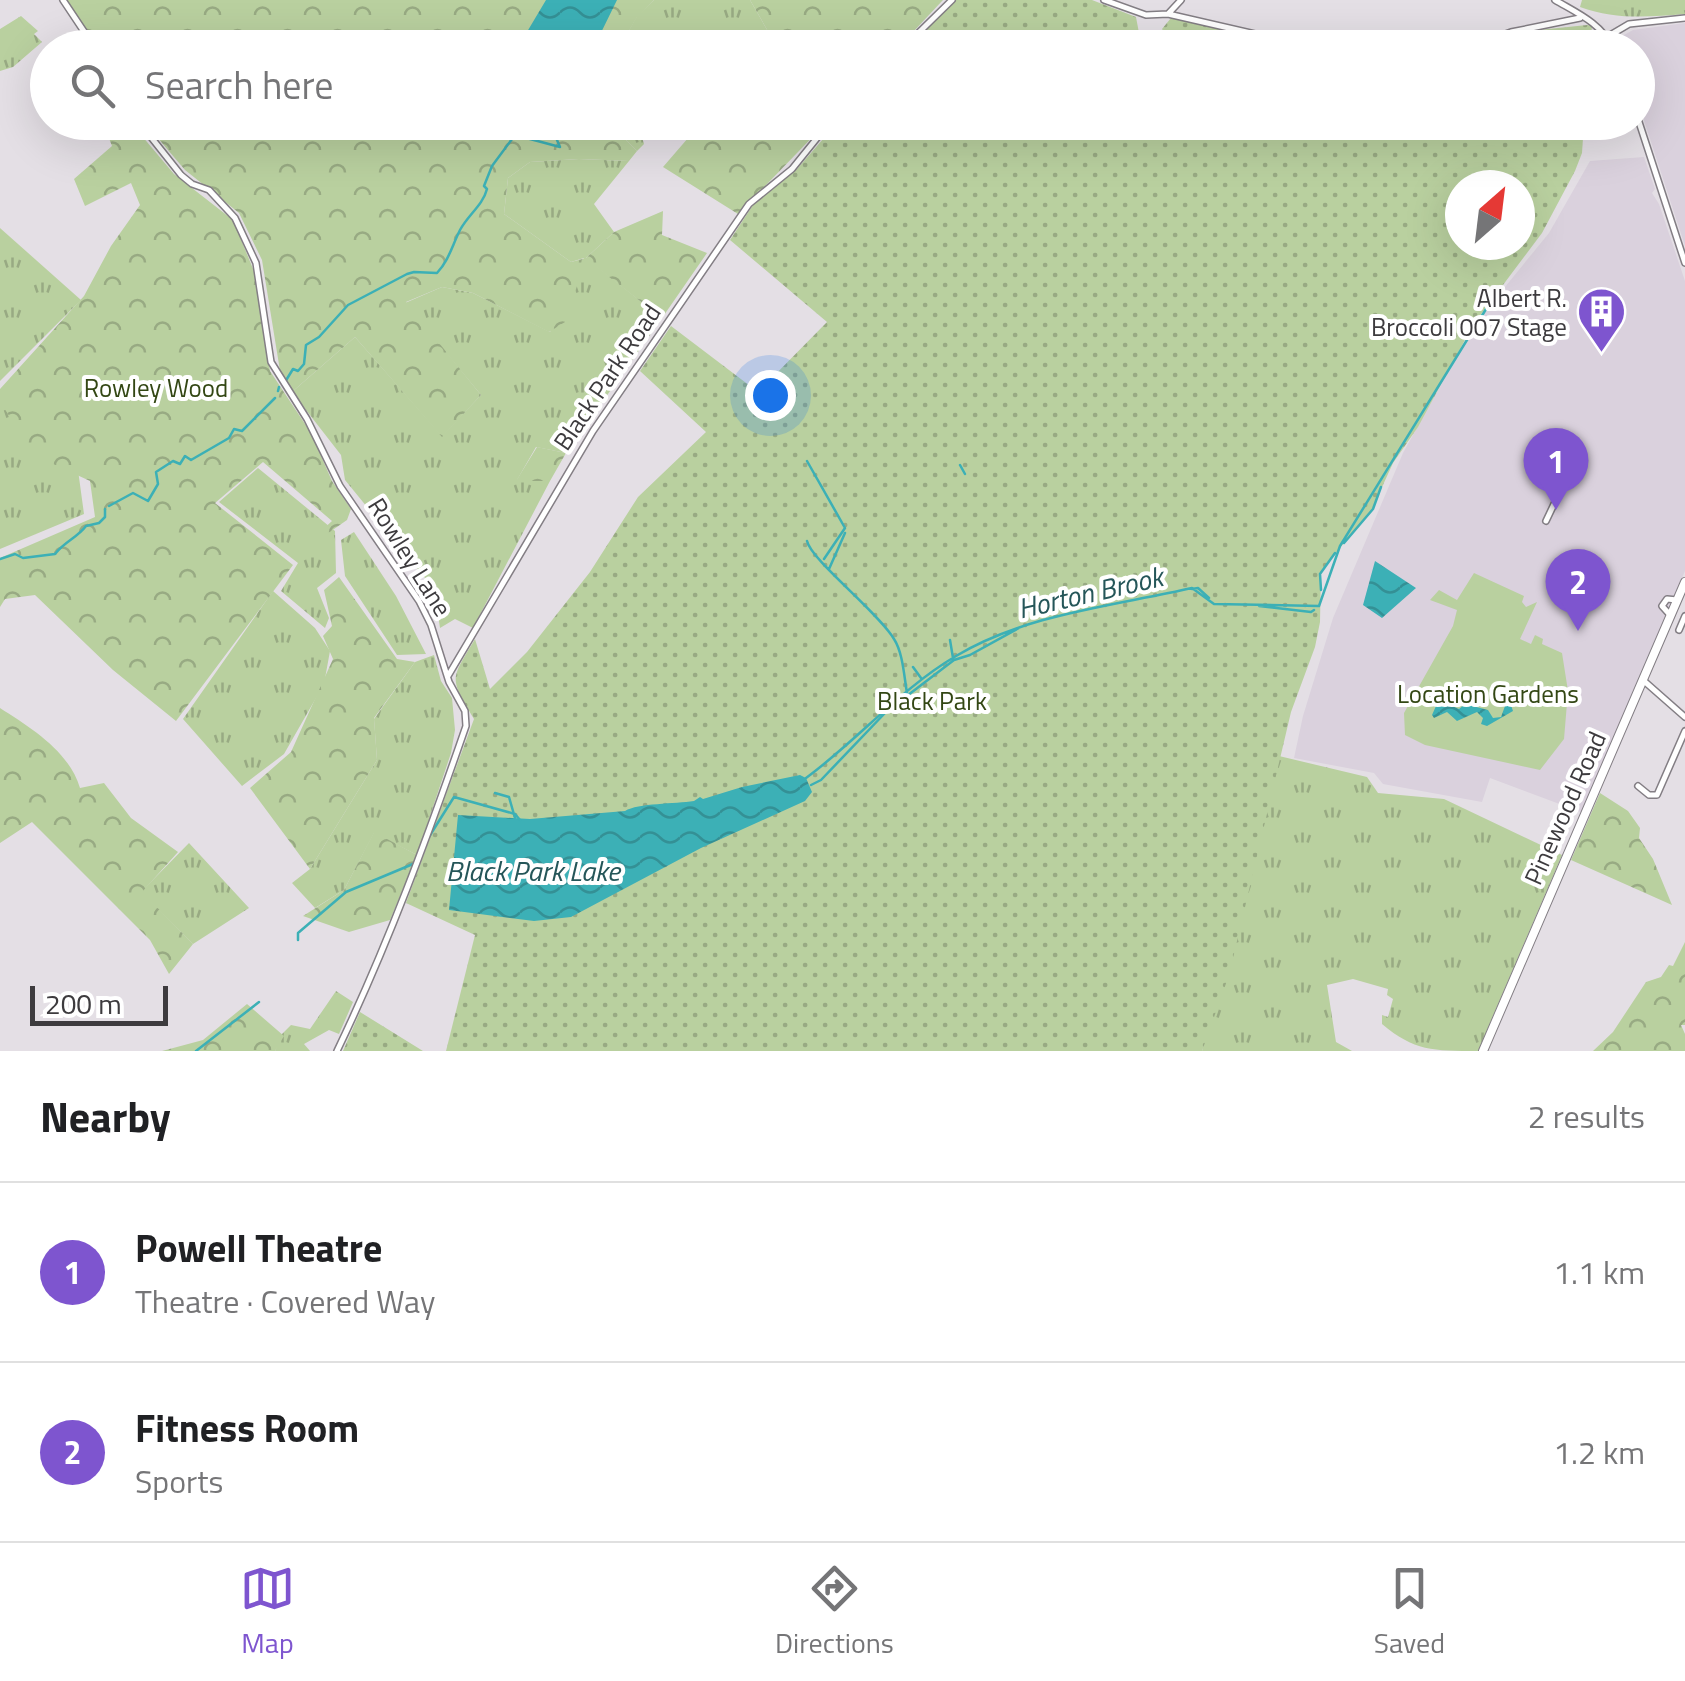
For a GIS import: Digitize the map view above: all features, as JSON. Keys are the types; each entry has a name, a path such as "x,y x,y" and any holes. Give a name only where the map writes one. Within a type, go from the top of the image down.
{"street":[{"path":"63,0 82,30"},
{"path":"921,30 952,0"},
{"path":"1104,0 1146,15 1168,14 1238,30"},
{"path":"1168,14 1181,0"},
{"path":"1555,0 1601,30"},
{"path":"1521,30 1580,18"},
{"path":"1619,30 1629,24 1685,18"},
{"name":"Rowley Lane","path":"153,140 181,175 209,190 235,218 256,263 271,362 307,419 340,486 419,601 465,710 466,726 421,858 337,1051"},
{"name":"Black Park Road","path":"448,676 593,431 721,244 749,204 792,169 815,140"},
{"path":"1644,140 1685,264"},
{"path":"1654,197 1661,194"},
{"path":"1546,521 1555,502"},
{"name":"Pinewood Road","path":"1483,1051 1685,582"},
{"path":"1674,608 1685,614 1679,630"},
{"path":"1644,681 1685,717"},
{"path":"1638,786 1656,795 1685,731"}],"shaded area":[{"path":"1685,23 1685,246 1650,140 1655,140 1655,30 1633,30"},
{"path":"1644,157 1655,189 1652,193 1685,281 1685,571 1581,812 1490,778 1482,802 1383,784 1374,773 1294,758 1333,618 1403,453 1473,326 1527,260 1535,260 1535,250 1590,161"}],"green space":[{"path":"65,0 654,0 629,30 82,30"},
{"path":"654,0 750,0 767,30 629,30"},
{"path":"750,0 943,0 915,30 767,30"},
{"path":"956,0 1092,0 1136,17 1138,30 925,30"},
{"path":"1582,0 1685,0 1685,14 1619,16 1580,7"},
{"path":"21,16 37,30 30,30 30,52 13,67 0,71 0,29"},
{"path":"1171,18 1176,18 1227,30 1163,30"},
{"path":"1587,25 1592,26 1592,30 1538,30"},
{"name":"Rowley Wood","path":"110,140 145,140 174,174 233,220 256,276 270,371 311,433 332,481 351,509 347,520 311,545 308,543 332,521 263,462 215,503 293,565 176,721 113,670 35,595 5,599 0,607 0,558 95,517 90,481 36,456 0,402 0,389 84,296 111,246 140,205 131,183 85,206 74,179 112,146"},
{"path":"159,140 626,140 637,151 629,161 530,162 508,178 504,214 571,262 586,258 614,232 663,211 662,235 707,253 662,318 586,259 565,322 549,332 473,293 442,287 406,302 481,395 442,437 355,337 292,392 281,377 262,260 239,213 185,170"},
{"path":"626,140 643,140 637,151"},
{"path":"686,140 810,140 738,214 663,167"},
{"name":"Black Park","path":"822,140 1583,140 1575,171 1535,242 1535,170 1445,170 1445,260 1522,260 1473,325 1418,427 1393,463 1372,509 1321,571 1320,622 1315,647 1291,712 1229,975 1202,1051 446,1051 475,935 406,903 474,719 457,686 461,663 475,639 490,689 527,652 590,572 638,497 706,432 640,371 671,326 758,392 827,322 730,240 753,205 797,169"},
{"path":"629,161 594,204 614,232 586,258 662,318 566,453 536,447 517,480 550,481 473,628 455,619 440,628 434,589 345,480 341,455 292,392 355,337 442,436 481,395 405,303 442,287 473,293 550,332 584,258 571,262 504,214 508,178 530,162"},
{"path":"0,228 81,300 0,381"},
{"path":"0,401 78,470 84,514 0,549"},
{"path":"537,447 566,453 550,481 516,481"},
{"path":"258,468 335,531 336,573 317,588 329,618 325,628 281,591 298,563 219,502"},
{"path":"354,532 396,596 426,654 397,655 345,576 341,540"},
{"name":"Location Gardens","path":"1474,573 1524,596 1522,602 1526,607 1537,602 1520,639 1531,644 1535,635 1543,639 1542,644 1562,653 1568,691 1564,739 1540,770 1425,745 1405,735 1404,713 1453,626 1457,610 1430,600 1439,590 1457,600"},
{"path":"339,577 397,659 415,662 374,718 377,760 310,869 250,788 291,752 333,659 323,636 332,626 324,590"},
{"path":"273,591 315,628 330,651 324,684 284,754 242,786 183,719"},
{"path":"434,655 441,681 452,698 455,730 417,855 374,833 344,890 315,908 292,883 310,869 377,760 374,719 415,662"},
{"path":"0,708 58,752 80,788 104,783 131,818 178,852 142,892 193,944 169,974 150,940 32,822 0,843"},
{"path":"1279,756 1367,777 1378,793 1444,799 1562,855 1478,1051 1436,1050 1404,1040 1382,1024 1382,1015 1388,1017 1393,999 1387,995 1388,989 1353,979 1327,985 1336,1042 1352,1051 1202,1051 1257,853"},
{"path":"1600,793 1628,811 1640,828 1639,838 1653,859 1672,905 1571,860"},
{"path":"374,832 417,855 390,920 349,932 303,916 344,890"},
{"path":"189,843 249,908 193,944 141,892"},
{"path":"1685,942 1685,1025 1681,1025 1685,1051 1593,1051 1613,1032 1646,982 1661,977 1669,965 1673,966"},
{"path":"336,991 353,1002 339,1034 329,1030 304,1044 310,1051 275,1051 291,1025 310,1029"},
{"path":"247,1004 284,1036 275,1051 162,1051 203,1040"},
{"path":"360,1012 423,1051 343,1051"}],"water":[{"path":"546,0 617,0 602,30 528,30"},
{"path":"1375,561 1416,588 1382,618 1363,605"},
{"path":"1510,702 1513,711 1487,726 1481,724 1483,718 1477,712 1457,721 1447,712 1434,718 1432,715 1436,706 1459,709 1465,704 1488,710 1493,718 1501,717"},
{"name":"Black Park Lake","path":"800,775 806,778 812,792 805,801 701,848 571,917 534,921 449,910 458,815 530,819 625,811 694,801"}],"waterway":[{"path":"285,382 293,369 298,371 304,364 306,345 319,337 348,305 407,274 437,273 463,225 485,195 484,186 492,166 511,140"},
{"path":"534,140 560,147 557,140"},
{"name":"Horton Brook","path":"806,778 936,669 1011,630 1192,588 1214,604 1319,606 1340,546 1491,301"},
{"path":"278,391 279,387"},
{"path":"109,506 133,493 148,501 158,484 156,472 173,461 180,464 185,456 191,460 229,438 234,429 242,431 275,398"},
{"path":"807,461 845,528 824,559"},
{"path":"960,465 965,474"},
{"path":"1344,543 1373,509 1381,487"},
{"path":"0,559 15,554 23,558 55,554 86,526 99,523 105,517 105,509"},
{"path":"829,569 845,533"},
{"path":"807,541 820,561 894,639 907,693"},
{"path":"1321,590 1320,574 1335,553"},
{"name":"Horton Brook","path":"1192,589 1198,588 1209,598"},
{"name":"Horton Brook","path":"1259,606 1314,610"},
{"name":"Horton Brook","path":"895,705 954,660 1019,628"},
{"path":"950,640 953,658"},
{"path":"913,667 921,678"},
{"path":"811,785 821,780 885,713"},
{"path":"495,793 509,797 515,818"},
{"name":"Horton Brook","path":"427,840 454,797 515,814 520,820"},
{"name":"Horton Brook","path":"298,940 298,933 346,892 413,864"},
{"name":"Horton Brook","path":"196,1051 259,1002"}],"place":[{"name":"Albert R. Broccoli 007 Stage","path":"1602,354"},
{"name":"Powell Theatre","path":"1556,510"},
{"name":"Fitness Room","path":"1578,631"}]}
